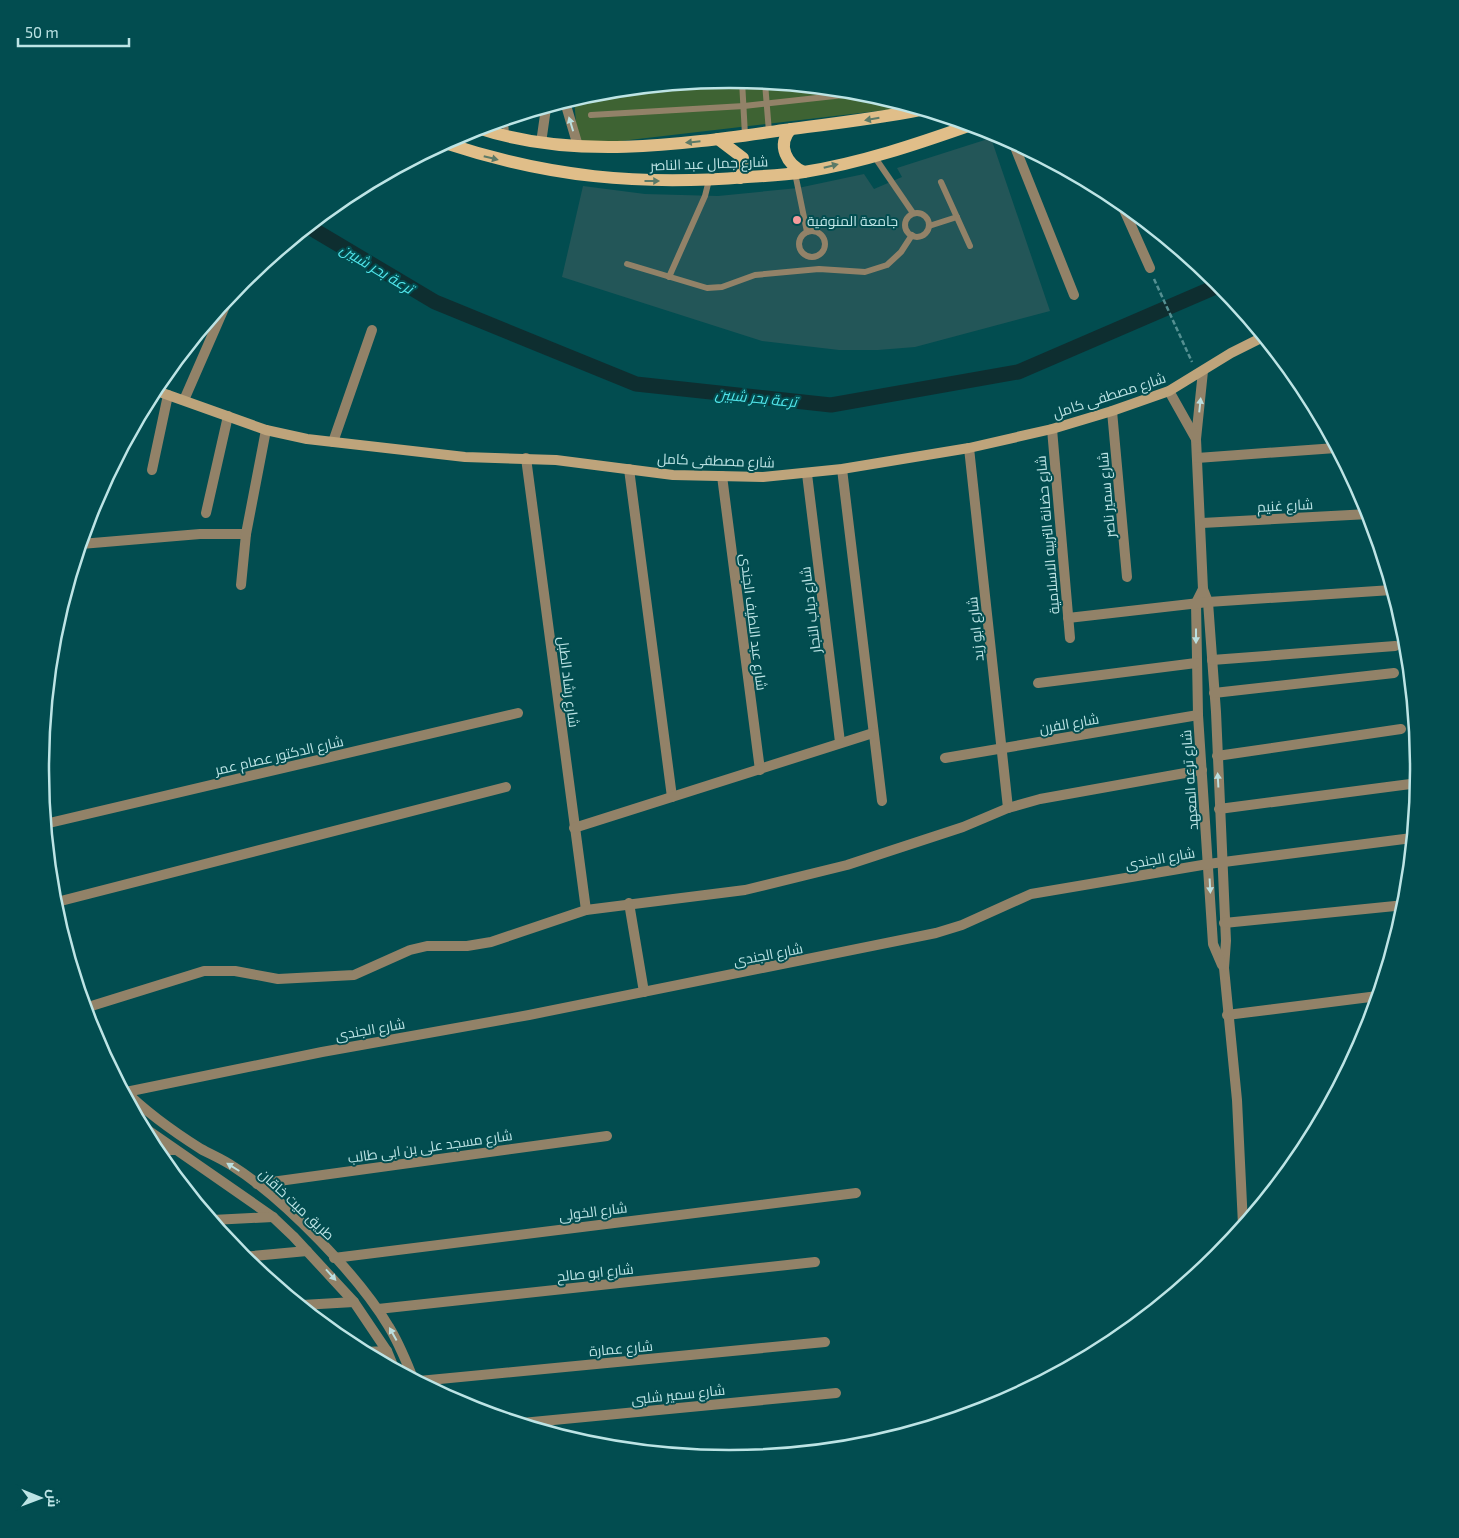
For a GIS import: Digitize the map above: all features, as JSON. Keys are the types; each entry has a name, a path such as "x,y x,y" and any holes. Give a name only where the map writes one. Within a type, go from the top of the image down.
{"main road":[{"name":"شارع جمال عبد الناصر","path":"492,131 541,143 578,146 660,146 871,120 910,112"},
{"path":"791,129 784,142 786,157 799,173"},
{"name":"شارع جمال عبد الناصر","path":"456,146 535,168 596,178 709,180 799,173 904,148 960,129"},
{"path":"718,139 743,158 744,168 740,178"},
{"name":"شارع مصطفى كامل","path":"162,393 266,430 294,437 333,442 465,456 556,460 673,475 807,474 969,448 1052,429 1169,391 1258,340"}],"street":[{"path":"567,108 578,146"},
{"path":"541,143 545,113"},
{"path":"1017,152 1074,295"},
{"path":"1127,217 1150,268"},
{"path":"184,400 221,316"},
{"path":"333,442 372,330"},
{"name":"شارع ترعه المعهد","path":"1203,371 1196,439 1202,523 1203,589 1208,602 1212,660 1220,809 1224,968 1236,1100 1243,1216"},
{"name":"شارع ترعه المعهد","path":"1169,391 1196,439"},
{"path":"152,470 168,395"},
{"name":"شارع سمير ناصر","path":"1112,411 1127,577"},
{"path":"206,513 228,416"},
{"name":"شارع حضانة التربيه الاسلامية","path":"1052,429 1070,638"},
{"path":"241,585 246,534 266,430"},
{"name":"شارع ابو زيد","path":"969,448 1008,808"},
{"path":"1198,458 1329,448"},
{"name":"شارع رشاد الطبل","path":"526,458 586,910"},
{"path":"629,469 672,797"},
{"path":"842,469 882,801"},
{"name":"شارع دياب النجار","path":"807,474 840,742"},
{"name":"شارع عبد اللطيف الجندى","path":"722,476 760,770"},
{"name":"شارع غنيم","path":"1202,523 1360,514"},
{"path":"87,543 200,534 246,534"},
{"name":"شارع ترعه المعهد","path":"1203,589 1196,603 1198,715 1213,944 1224,968"},
{"path":"1068,618 1196,603 1386,590"},
{"path":"1212,660 1395,646"},
{"path":"1038,683 1196,663"},
{"path":"1214,693 1394,673"},
{"name":"شارع الدكتور عصام عمر","path":"51,823 518,713"},
{"name":"شارع الفرن","path":"945,758 1198,715"},
{"path":"1217,756 1401,729"},
{"path":"574,828 873,733"},
{"path":"1200,737 1216,733"},
{"path":"92,1006 204,971 235,971 278,979 354,975 410,950 427,946 467,946 491,942 586,910 629,903 745,890 848,865 963,827 1008,808 1040,798 1202,770"},
{"path":"1220,809 1410,784"},
{"path":"62,901 506,787"},
{"name":"شارع الجندى","path":"129,1089 644,992 936,933 962,926 1031,894 1208,864 1406,839"},
{"path":"629,903 644,992"},
{"path":"1224,923 1396,906"},
{"path":"1227,1014 1371,997"},
{"name":"طريق ميت خاقان","path":"134,1099 172,1130 234,1167 257,1184 334,1258 378,1310 399,1345 410,1370"},
{"name":"شارع مسجد على بن ابى طالب","path":"257,1184 607,1136"},
{"name":"طريق ميت خاقان","path":"157,1137 273,1218 307,1251 354,1302 387,1351 391,1360"},
{"path":"165,1150 175,1150"},
{"name":"شارع الخولى","path":"334,1258 856,1193"},
{"path":"220,1220 273,1218"},
{"path":"254,1256 307,1251"},
{"name":"شارع ابو صالح","path":"378,1310 815,1262"},
{"path":"311,1305 354,1302"},
{"name":"شارع عمارة","path":"428,1380 825,1342"},
{"path":"377,1351 387,1351"},
{"name":"شارع سمير شلبى","path":"536,1422 836,1392"}],"lane":[{"path":"743,89 745,136"},
{"path":"766,90 769,132"},
{"path":"590,115 744,106 830,96"},
{"path":"505,126 506,135"},
{"path":"873,155 912,214"},
{"path":"799,173 807,232"},
{"path":"669,277 705,196 709,180"},
{"path":"941,182 970,246"},
{"path":"912,214 922,214 929,221 928,230 921,236 912,235 906,224 909,216 912,214"},
{"path":"929,226 957,217"},
{"path":"807,232 817,232 824,239 824,249 817,256 807,256 800,249 800,239 807,232"},
{"path":"627,264 712,289 754,275 819,269 865,272 886,265 901,252 912,235"},
{"path":"817,256 819,269"}],"path":[{"path":"1150,268 1186,353"}],"shaded area":[{"name":"جامعة المنوفية","path":"988,139 992,141 1050,311 915,347 878,350 839,350 762,341 562,277 583,186 645,194 718,196 798,188 864,174 874,189 902,177 897,168"}],"green space":[{"path":"730,88 774,90 818,94 896,109 578,146 575,106 641,94"}],"waterway":[{"name":"ترعة بحر شبين","path":"314,230 435,302 636,384 831,405 1018,372 1212,289"}],"place":[{"name":"جامعة المنوفية","path":"797,220"}]}
